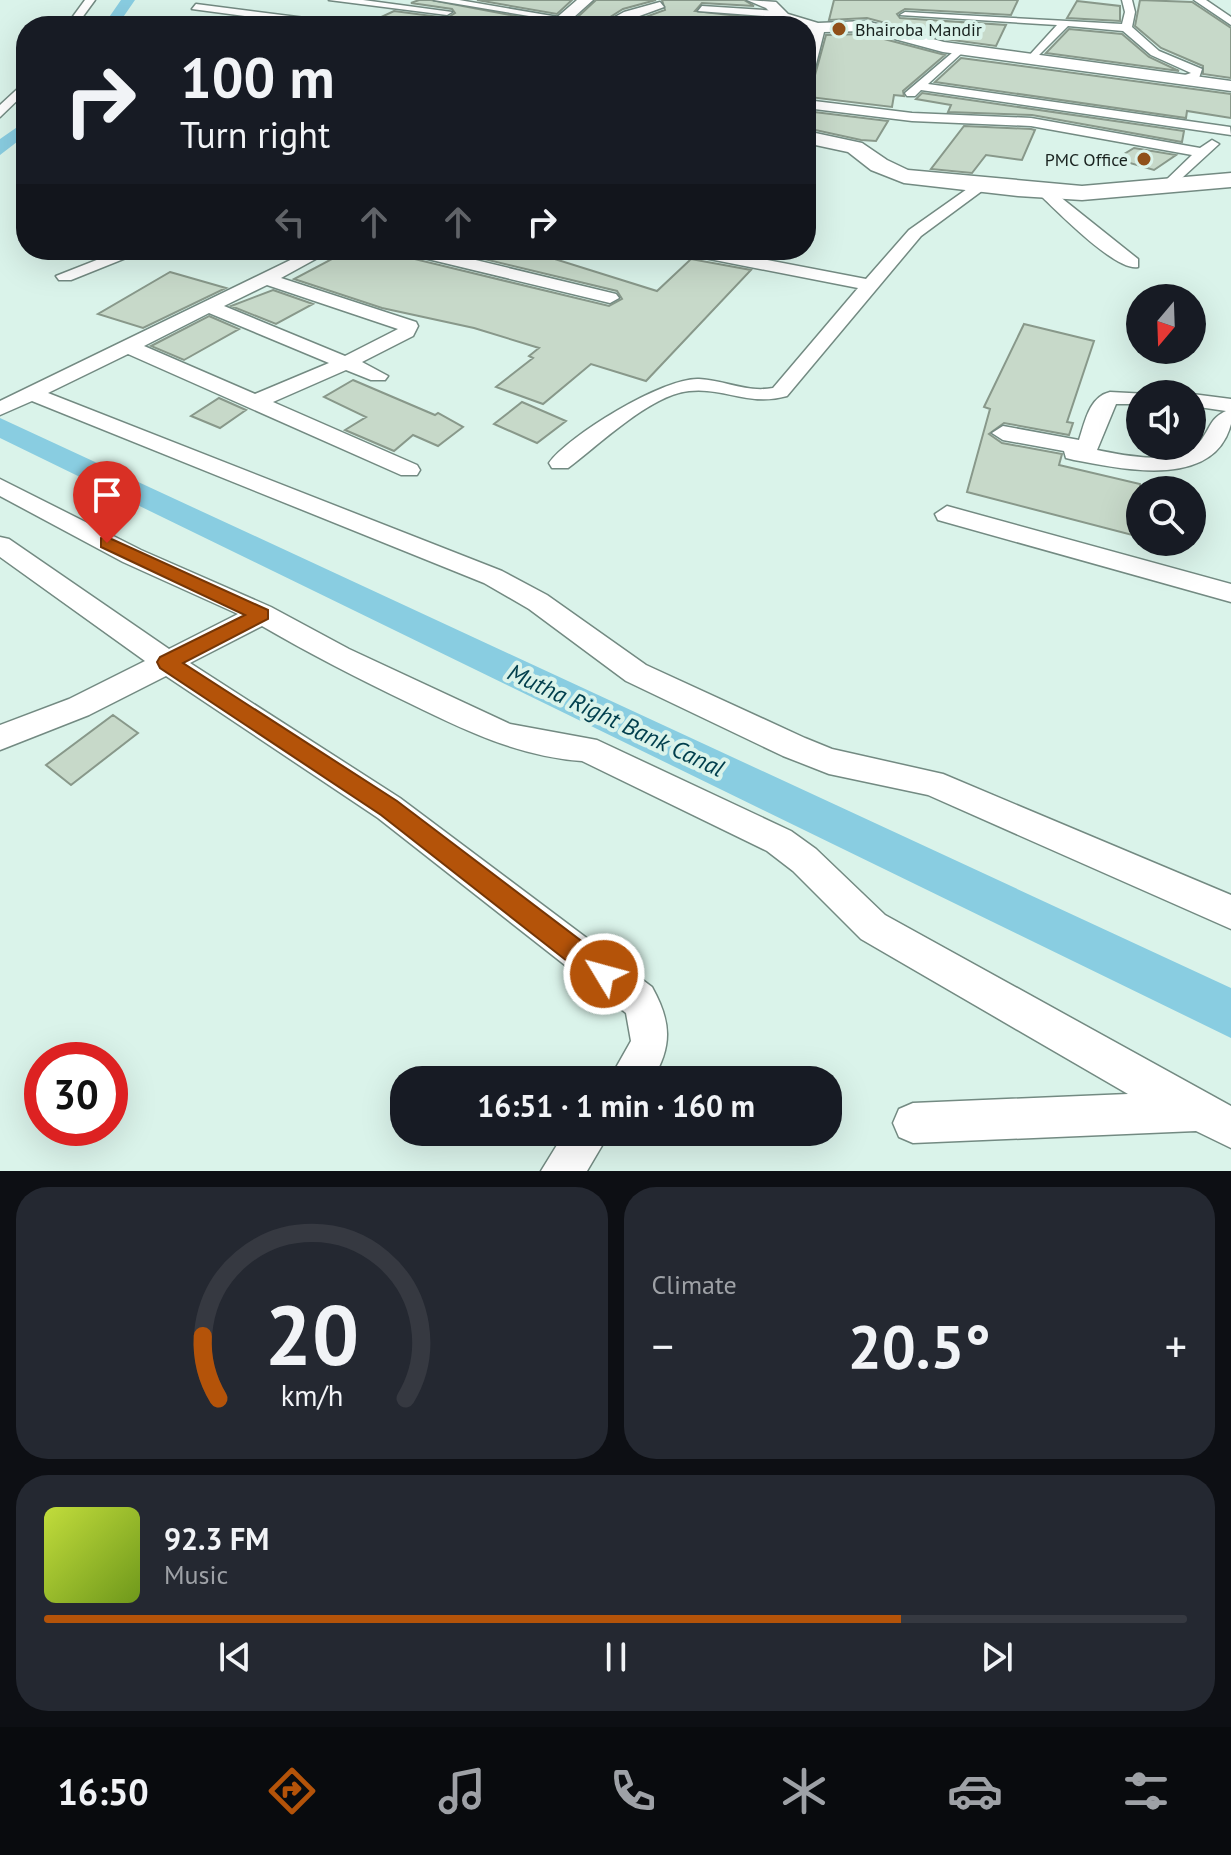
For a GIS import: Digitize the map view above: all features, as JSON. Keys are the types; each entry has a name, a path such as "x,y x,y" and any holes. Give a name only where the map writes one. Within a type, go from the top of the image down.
{"street":[{"path":"334,0 447,12"},
{"path":"439,0 521,16"},
{"path":"570,16 586,0"},
{"path":"754,0 771,5 779,14"},
{"path":"1126,28 1130,12 1127,0"},
{"path":"1199,0 1231,22"},
{"path":"878,28 905,15 920,2"},
{"path":"200,4 276,16"},
{"path":"624,16 660,5"},
{"path":"702,9 784,16"},
{"path":"905,15 1019,14 1126,28 1155,53 1198,72 1194,78 1186,79"},
{"path":"1032,59 1066,22"},
{"path":"816,31 817,28 845,24 878,28 959,50 1231,86"},
{"path":"895,115 917,86 959,50"},
{"path":"917,86 1230,130"},
{"path":"0,113 16,96"},
{"path":"816,105 895,115 1031,122 1201,152"},
{"path":"1171,183 1201,152 1230,130"},
{"path":"816,139 855,147 879,165 904,176 982,185 1044,191 1115,190 1231,180"},
{"path":"560,463 649,401 685,385 705,385 761,396 780,392 868,285 923,225 982,185"},
{"path":"1044,191 1097,238 1132,263"},
{"path":"65,276 110,260"},
{"path":"16,401 306,260"},
{"path":"454,260 610,298"},
{"path":"740,260 868,285"},
{"path":"255,402 346,363 406,332 409,326 270,280"},
{"path":"212,308 378,376"},
{"path":"130,347 409,470"},
{"path":"1087,448 1100,409 1110,398 1126,398"},
{"path":"16,401 493,577 538,602 636,673 809,754 932,783 1231,912"},
{"path":"1206,402 1231,405"},
{"path":"1087,448 1074,453 1160,464 1194,457 1217,434 1220,423 1231,416"},
{"path":"1003,433 1087,448"},
{"path":"0,486 132,556 262,614 339,657 504,735 549,746 586,749 779,841 804,859 852,912 873,927 1065,1038 1215,1119"},
{"path":"947,514 1231,593"},
{"path":"0,545 167,662 389,808 639,1000 651,1020 651,1038 639,1066"},
{"path":"0,738 79,707 262,614"},
{"path":"913,1123 1215,1119"},
{"path":"562,1171 580,1146"}],"building":[{"path":"431,0 515,16 450,16 455,13 452,9 411,3"},
{"path":"477,0 572,0 557,14"},
{"path":"596,0 656,0 623,9 612,16 579,16"},
{"path":"662,0 744,0 754,6 702,3 695,11 738,16 648,16 665,10"},
{"path":"834,0 1018,0 1011,15 905,9 897,14 900,18 1006,25 996,46 945,39 867,18 829,20"},
{"path":"1140,0 1192,2 1231,28 1231,78 1203,74 1203,66 1161,48 1135,26"},
{"path":"1077,1 1120,6 1120,21 1067,18"},
{"path":"394,11 432,16 383,16"},
{"path":"1069,29 1122,34 1149,57 1179,71 1046,53"},
{"path":"865,34 945,55 903,91 904,96 894,95 892,107 816,98 816,71 826,35"},
{"path":"961,58 1231,94 1231,118 1187,111 1186,118 935,82"},
{"path":"922,93 1184,131 1182,142 1032,115 948,112 951,105 916,99"},
{"path":"816,112 888,121 876,141 816,130"},
{"path":"964,126 1035,130 1022,160 986,155 972,173 931,169"},
{"path":"1134,148 1176,155 1154,170 1116,159"},
{"path":"330,260 418,260 609,306 622,299 617,291 488,260 558,260 657,291 690,260 751,270 646,381 591,364 543,404 496,387 533,358 529,356 539,348 474,328 382,308 294,279"},
{"path":"170,272 226,288 143,328 98,314"},
{"path":"273,290 313,304 276,324 231,306"},
{"path":"209,316 239,329 184,360 151,346"},
{"path":"1024,324 1094,341 1067,422 1073,423 1069,435 1004,423 989,434 1002,443 1062,454 1059,465 1126,481 1126,533 967,492 990,409 984,407"},
{"path":"353,380 435,415 438,413 463,427 438,446 413,435 394,451 345,430 366,417 324,397"},
{"path":"219,398 246,410 220,428 191,416"},
{"path":"522,402 566,421 537,443 494,424"},
{"path":"113,715 138,733 71,785 46,765"}],"waterway":[{"name":"Mutha Right Bank Canal","path":"117,16 128,0"},
{"name":"Mutha Right Bank Canal","path":"0,149 16,135"},
{"name":"Mutha Right Bank Canal","path":"0,427 1231,1013"}],"place":[{"name":"Bhairoba Mandir","path":"839,29"},
{"name":"PMC Office","path":"1144,159"}],"route":[{"path":"107,543 262,614 167,662 389,808 604,974"}]}
